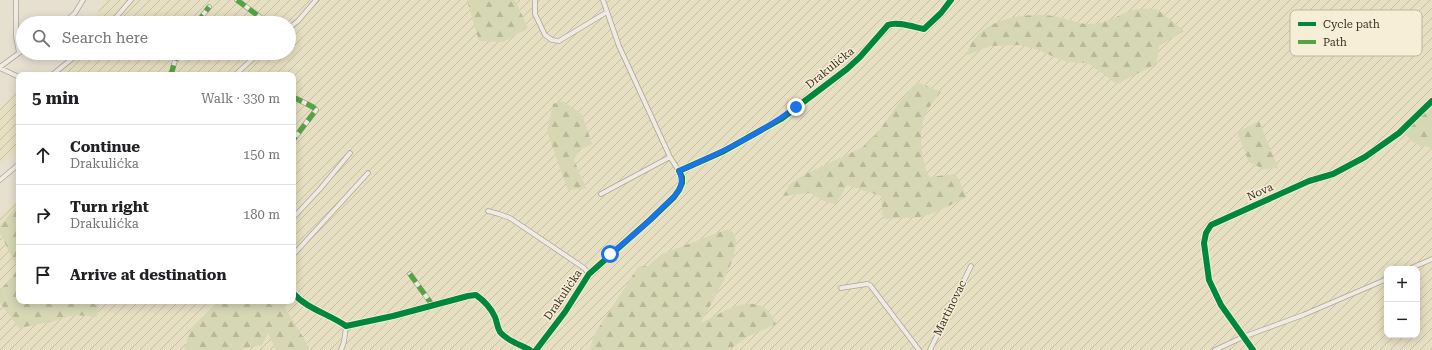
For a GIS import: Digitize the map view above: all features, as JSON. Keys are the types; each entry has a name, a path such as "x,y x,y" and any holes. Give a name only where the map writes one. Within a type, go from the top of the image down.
{"street":[{"path":"16,0 16,37"},
{"path":"72,16 83,0"},
{"path":"117,16 131,0"},
{"path":"237,0 259,16"},
{"path":"296,23 316,0"},
{"path":"535,0 535,14 545,35 555,41 560,41 607,12"},
{"path":"604,0 619,46 670,157 679,171"},
{"name":"Drakulićka","path":"536,350 565,312 589,274 650,220 679,190 682,183 682,177 679,171 724,151 781,119 847,69 860,57 888,25 897,24 924,29 941,13 951,0"},
{"path":"202,16 209,7"},
{"path":"16,56 0,67 16,75"},
{"path":"56,72 70,60"},
{"path":"172,72 175,60"},
{"path":"239,72 252,60"},
{"path":"296,98 316,110 296,136"},
{"name":"Nova","path":"1253,350 1221,305 1209,280 1204,243 1206,233 1211,225 1308,181 1333,174 1365,157 1399,133 1432,101"},
{"path":"296,215 350,153"},
{"path":"601,194 670,157"},
{"path":"0,180 16,167"},
{"path":"296,252 368,173"},
{"path":"488,211 510,218 584,268 589,274"},
{"path":"1416,266 1432,259"},
{"name":"Martinovac","path":"930,350 971,266"},
{"path":"410,274 433,306"},
{"path":"1215,350 1243,337 1303,315 1384,279"},
{"path":"841,288 867,284 870,285 919,350"},
{"path":"296,296 305,304 346,326 476,295 488,306 495,316 498,328 502,334 530,350"},
{"path":"341,350 344,342 346,326"}],"shaded area":[{"path":"105,0 1432,0 1432,350 0,350 0,216 16,201 16,304 296,304 296,72 63,72 70,60 296,60 296,16 96,16"},
{"path":"16,90 16,154 0,165 0,109"}],"green space":[{"path":"467,0 515,0 528,28 503,42 479,41"},
{"path":"1157,9 1184,31 1159,46 1156,64 1117,84 1088,63 1068,62 1039,50 1019,45 990,46 968,55 967,54 972,42 980,33 1002,20 1028,15 1041,15 1054,16 1089,24 1106,21 1133,10"},
{"path":"917,82 941,92 932,103 923,122 921,146 929,177 956,174 967,197 934,213 920,217 883,219 881,196 847,185 836,204 826,202 809,193 783,196 790,184 804,175 863,147 876,135 901,100"},
{"path":"562,101 582,114 592,144 579,150 574,160 586,188 568,190 547,131 553,104"},
{"path":"1432,104 1432,149 1427,146 1421,147 1404,133"},
{"path":"1259,121 1278,168 1263,169 1249,162 1237,132"},
{"path":"16,207 16,265 0,233 0,226"},
{"path":"728,229 733,233 736,241 735,251 725,278 701,323 736,306 754,304 762,307 770,313 776,324 749,336 728,350 590,350 594,335 638,267 648,266 662,254"},
{"path":"16,272 16,304 99,304 97,317 74,315 50,322 19,328 0,303 0,290"},
{"path":"216,304 283,304 309,347 308,350 276,350 268,333 262,345 238,350 184,350 191,328"}],"marked path":[{"path":"237,0 259,16"},
{"path":"202,16 209,7"},
{"path":"172,72 175,60"},
{"path":"296,98 316,110 296,136"},
{"path":"410,274 433,306"}],"cycle path":[{"path":"536,350 565,312 589,274 674,197 682,183 682,177 679,171 724,151 781,119 847,69 860,57 888,25 900,24 924,29 941,13 951,0"},
{"path":"1253,350 1221,305 1209,280 1204,243 1206,233 1211,225 1309,181 1333,174 1365,157 1399,133 1432,101"},
{"path":"296,296 311,307 346,326 476,295 491,310 500,332 510,340 530,350"}],"route":[{"path":"610,254 650,220 679,190 682,183 682,177 679,171 724,151 781,119 796,107"}]}
